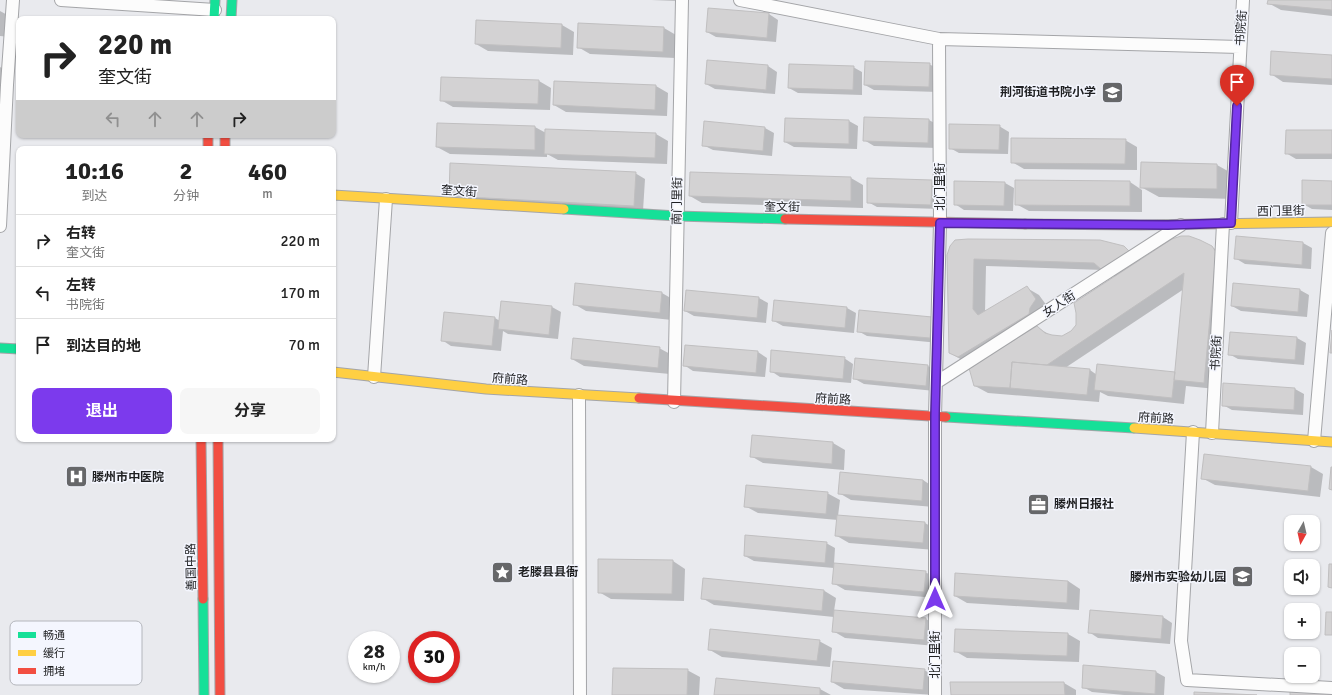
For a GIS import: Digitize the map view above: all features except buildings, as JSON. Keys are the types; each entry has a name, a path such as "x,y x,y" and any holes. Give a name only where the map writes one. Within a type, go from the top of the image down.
{"main road":[{"path":"231,16 232,0"},
{"name":"奎文街","path":"336,195 677,216 940,223 1227,224"},
{"name":"西门里街","path":"1227,224 1332,222"},
{"path":"0,348 16,349"},
{"name":"府前路","path":"336,372 486,389 674,402 1193,432 1332,442"},
{"name":"善国中路","path":"202,442 204,695"},
{"path":"218,442 220,695"}],"street":[{"path":"0,226 13,0"},
{"path":"62,0 215,10"},
{"name":"南门里街","path":"674,402 682,0"},
{"path":"740,0 939,39 1240,47"},
{"name":"书院街","path":"1212,434 1243,0"},
{"name":"北门里街","path":"935,695 935,416 940,223 939,39"},
{"path":"374,377 386,199"},
{"name":"女人街","path":"937,382 1181,225"},
{"path":"1314,441 1332,233"},
{"path":"580,395 580,695"},
{"path":"1193,432 1181,641 1186,680 1278,690 1332,688"}],"traffic: fast":[{"path":"214,16 215,0"},
{"path":"231,16 232,0"},
{"path":"564,209 677,216 785,219"},
{"path":"0,348 16,349"},
{"path":"946,417 1134,428"},
{"path":"203,599 204,695"}],"traffic: slow":[{"path":"336,195 564,209"},
{"path":"1025,224 1140,225 1332,222"},
{"path":"336,372 486,389 639,398"},
{"path":"1134,428 1332,442"}],"traffic: jam":[{"path":"208,138 208,146"},
{"path":"225,138 225,146"},
{"path":"785,219 1025,224"},
{"path":"639,398 946,417"},
{"path":"201,442 203,599"},
{"path":"218,442 220,695"}],"place":[{"name":"荆河街道书院小学","path":"1112,92"},
{"name":"滕州市中医院","path":"77,477"},
{"name":"滕州日报社","path":"1038,504"},
{"name":"老滕县县衙","path":"502,572"},
{"name":"滕州市实验幼儿园","path":"1242,577"}],"route":[{"path":"935,599 935,416 940,223 1168,225 1231,223 1237,106"}]}
